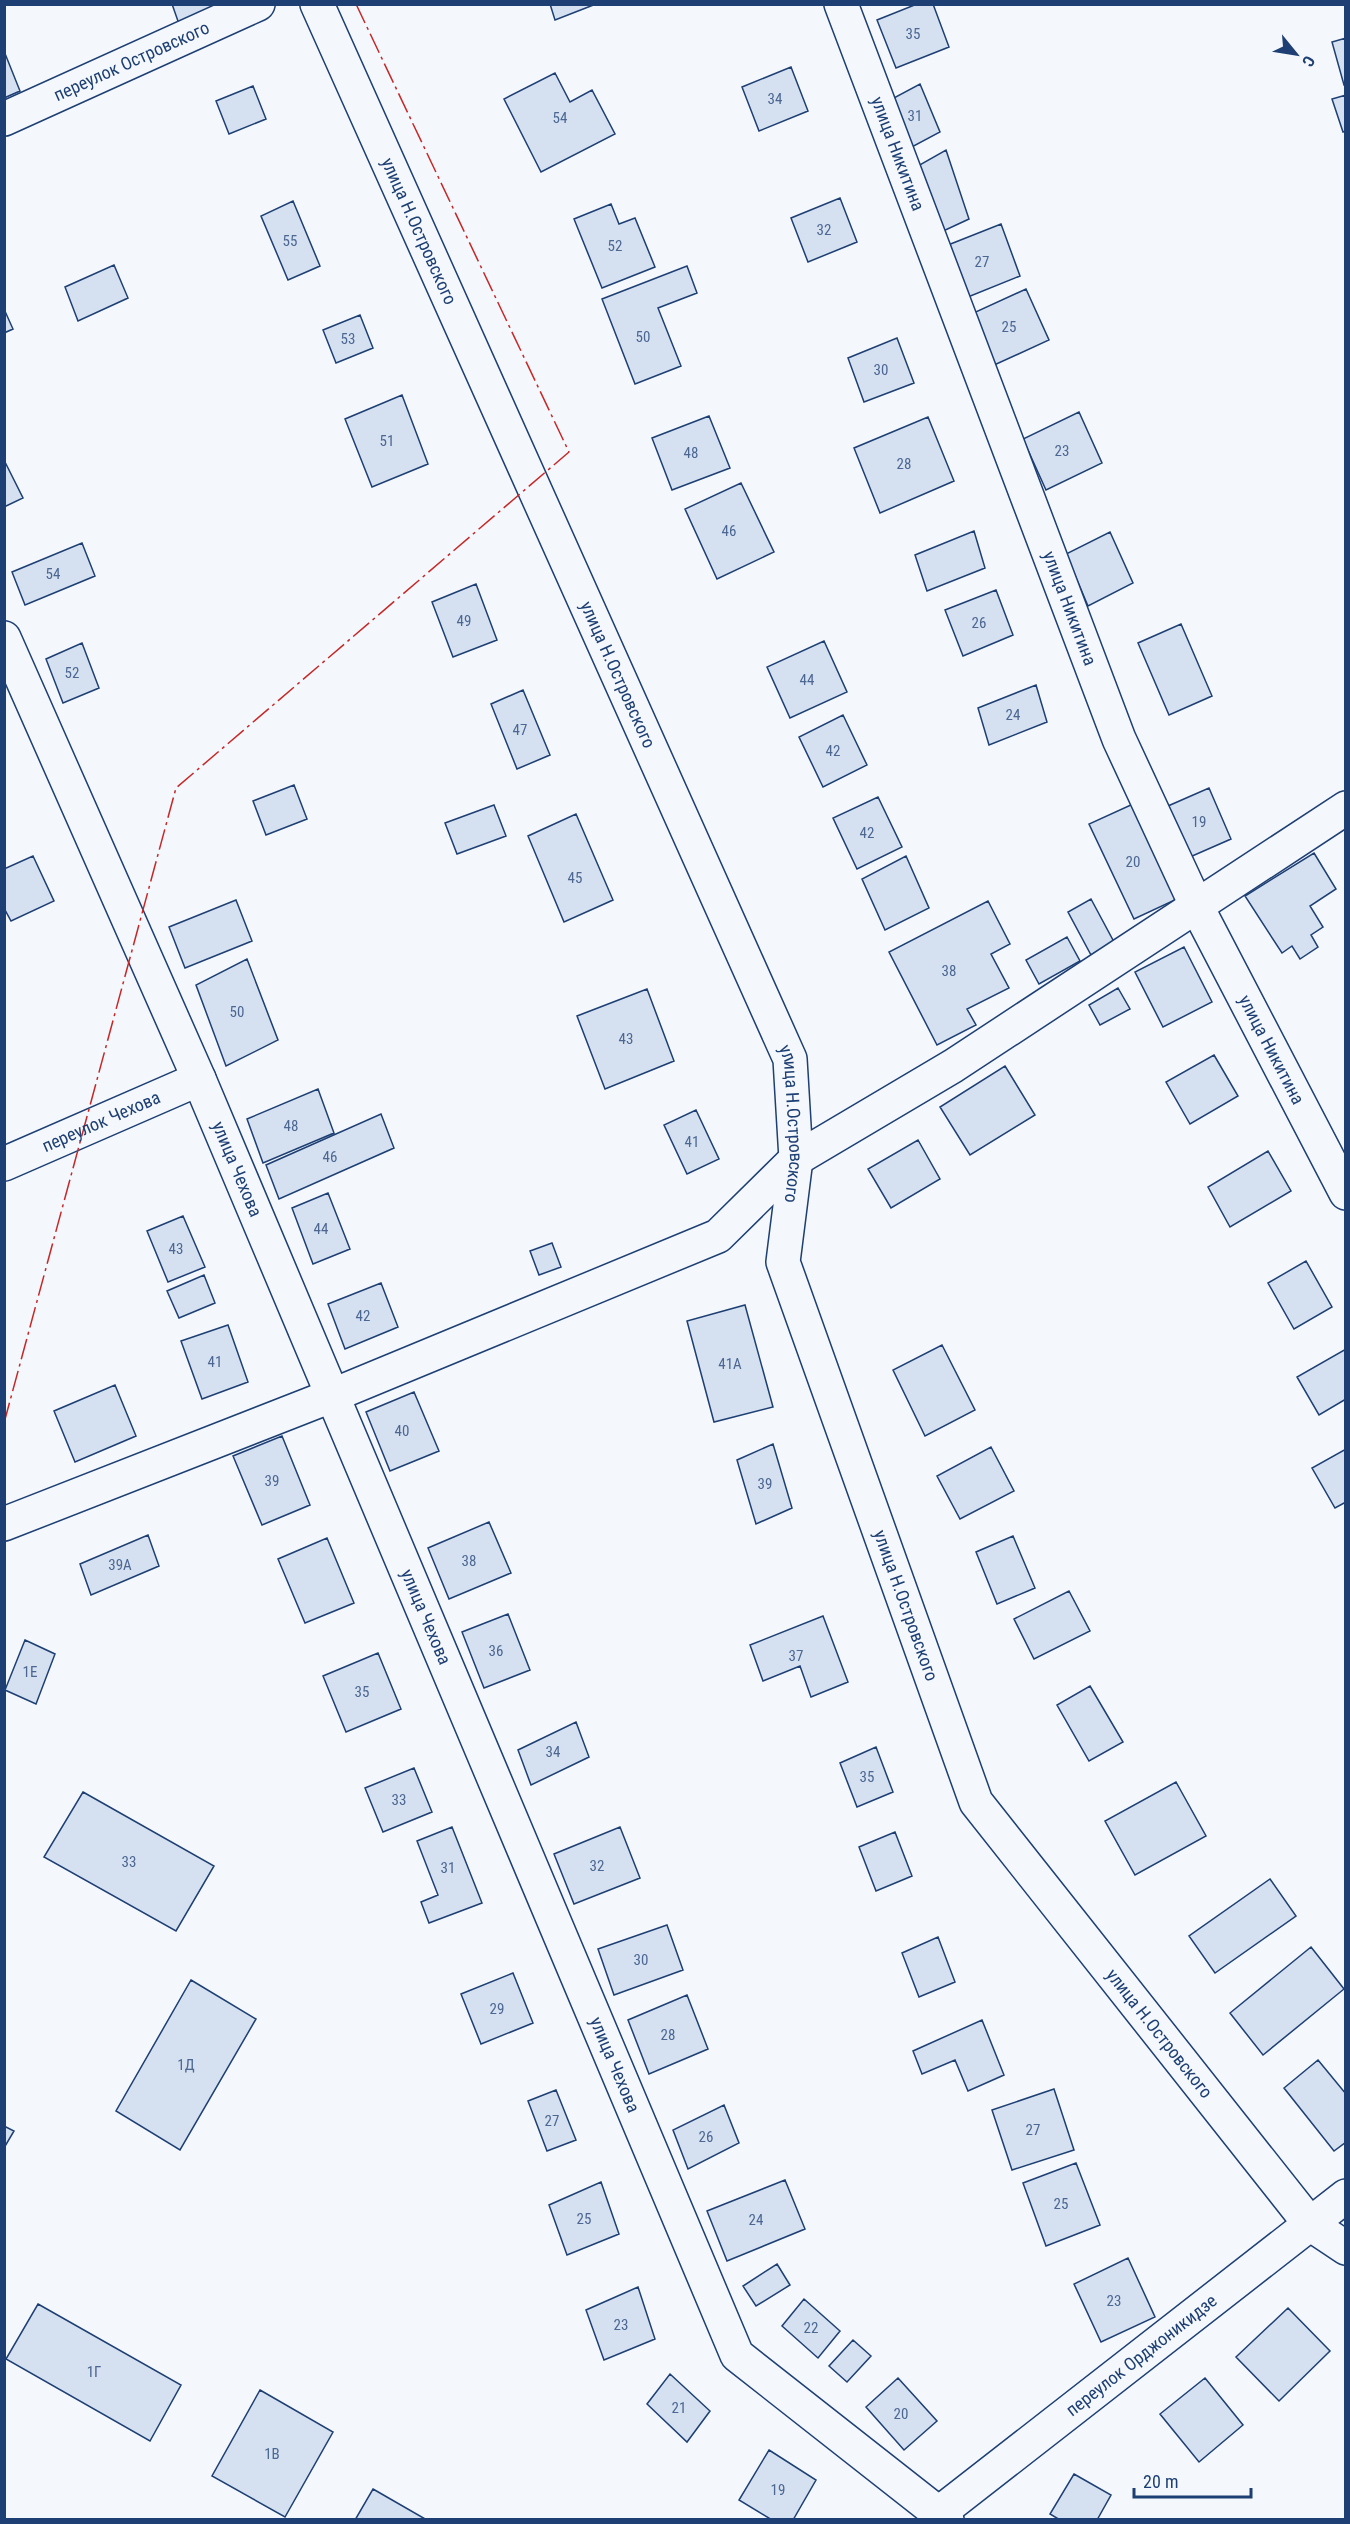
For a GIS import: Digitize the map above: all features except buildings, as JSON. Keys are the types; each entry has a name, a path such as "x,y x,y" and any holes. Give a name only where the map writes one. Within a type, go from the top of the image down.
{"street":[{"name":"переулок Островского","path":"4,118 258,4"},
{"name":"улица Н.Островского","path":"317,4 790,1059 796,1159 783,1262 976,1802 1310,2223 1346,2248"},
{"name":"улица Никитина","path":"841,4 1119,739 1197,907 1346,1193"},
{"name":"улица Чехова","path":"4,638 200,1079 331,1396 737,2355 942,2517"},
{"path":"4,1524 331,1396 718,1236 796,1159 953,1066 1346,808"},
{"name":"переулок Чехова","path":"4,1164 200,1079"},
{"name":"переулок Орджоникидзе","path":"942,2517 1346,2196"}],"power":[{"path":"4,1423 176,788 569,452 356,4"}]}
